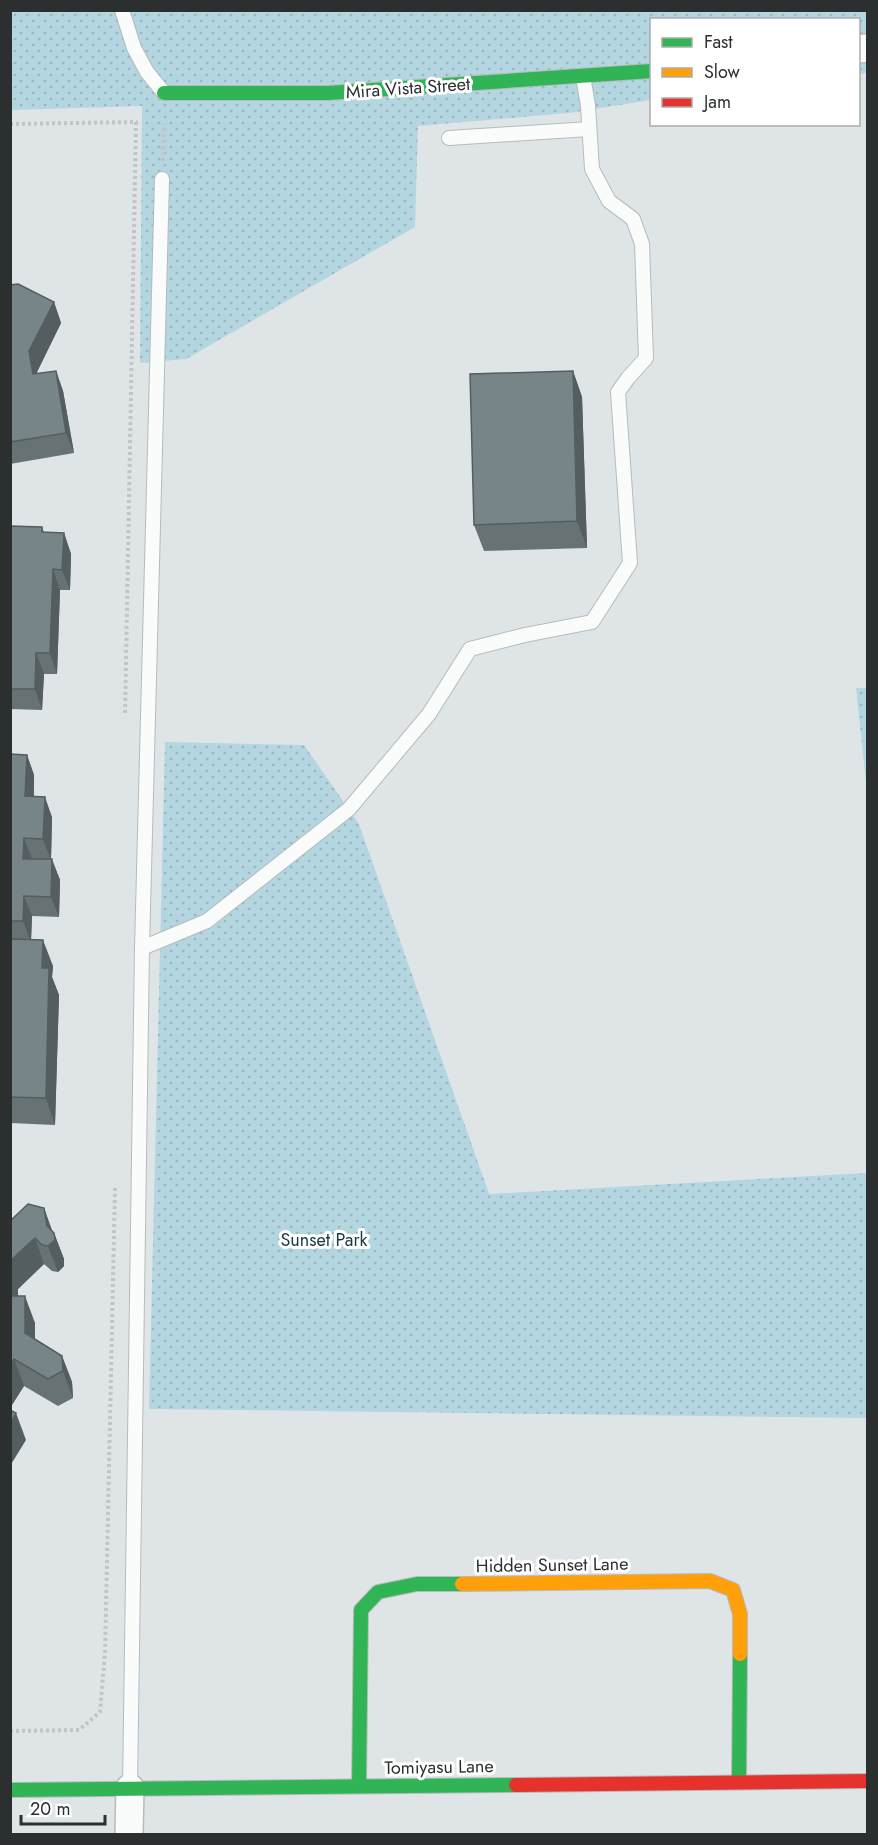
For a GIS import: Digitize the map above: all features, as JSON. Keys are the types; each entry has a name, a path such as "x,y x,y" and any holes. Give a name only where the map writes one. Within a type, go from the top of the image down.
{"street":[{"name":"Mira Vista Street","path":"164,93 328,93 650,71"},
{"name":"Hidden Sunset Lane","path":"359,1786 361,1610 378,1592 417,1584 687,1581 710,1581 733,1590 740,1614 739,1782"},
{"name":"Tomiyasu Lane","path":"10,1790 867,1781"},
{"path":"129,1834 130,1788"}],"lane":[{"path":"122,10 134,48 147,72 164,93"},
{"path":"142,948 207,921 349,809 429,714 470,649 592,622 630,563 618,392 646,358 642,244 633,219 609,201 592,169 583,76"},
{"path":"450,138 589,129"},
{"path":"130,1788 142,948 162,179"}],"path":[{"path":"162,179 164,93"},
{"path":"10,124 136,122 125,721"},
{"path":"10,1731 79,1730 100,1712 105,1653 115,1182"}],"green space":[{"path":"10,11 867,11 867,73 860,74 860,18 650,18 650,100 569,113 418,126 415,227 186,359 140,363 142,106 11,110"},
{"path":"856,688 867,688 867,792"},
{"name":"Sunset Park","path":"165,742 304,745 359,824 489,1194 867,1173 867,1418 149,1409"}],"building":[{"path":"18,284 54,302 29,351 33,374 56,371 66,433 10,442 10,285"},
{"path":"573,371 577,521 474,525 470,374"},
{"path":"10,526 42,527 42,532 64,533 62,570 53,569 50,653 36,653 35,689 10,689"},
{"path":"10,754 27,755 25,796 45,797 43,839 24,838 23,859 52,859 51,897 24,896 23,921 10,921"},
{"path":"10,939 43,940 42,968 49,968 46,1098 10,1097"},
{"path":"28,1204 44,1208 47,1226 54,1233 55,1240 48,1246 42,1245 35,1238 10,1261 10,1221"},
{"path":"10,1296 25,1296 25,1333 62,1356 63,1371 48,1379 14,1359 10,1366"},
{"path":"10,1410 16,1413 10,1424"}],"traffic: fast":[{"path":"164,93 328,93 650,71"},
{"path":"359,1786 361,1610 378,1592 417,1584 462,1584"},
{"path":"739,1782 740,1654"},
{"path":"10,1790 516,1785"}],"traffic: slow":[{"path":"462,1584 710,1581 733,1590 740,1614 740,1654"}],"traffic: jam":[{"path":"516,1785 868,1781"}]}
